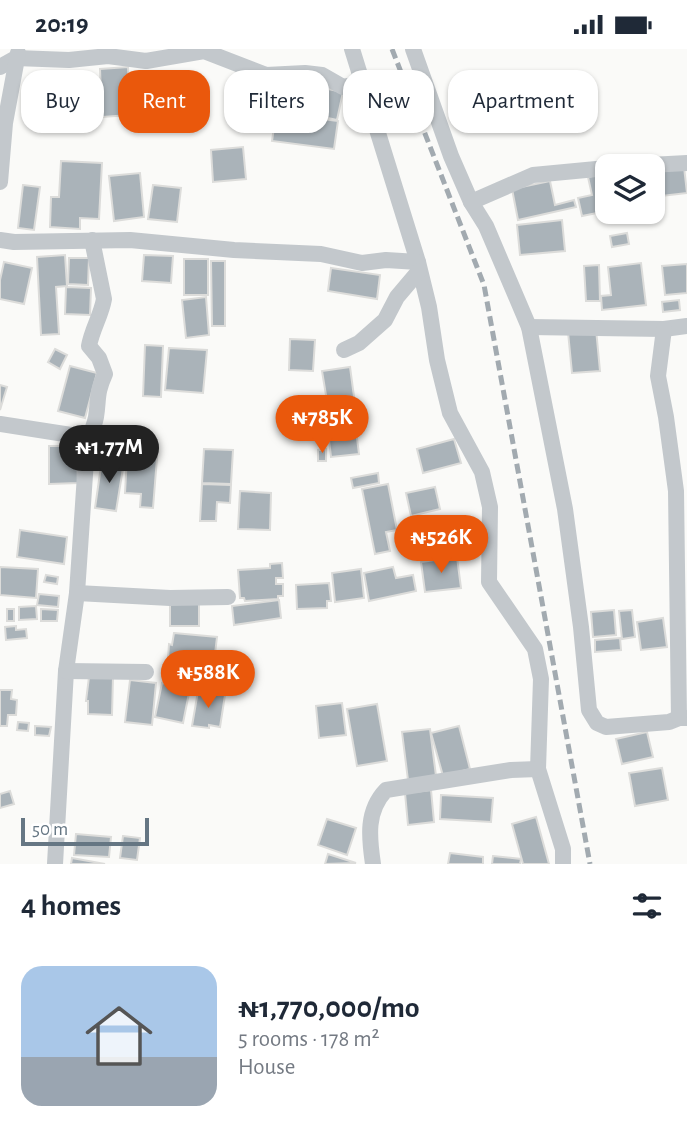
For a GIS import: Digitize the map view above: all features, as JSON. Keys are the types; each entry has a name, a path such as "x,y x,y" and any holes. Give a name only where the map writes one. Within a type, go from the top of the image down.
{"street":[{"path":"352,49 359,70"},
{"path":"413,49 451,156 471,202 486,226 529,327 565,509 589,711 597,723 606,727 669,722 683,718 676,491 658,376 664,329"},
{"path":"0,67 18,53 69,60 108,56 146,61 204,51 266,75 322,75 343,87"},
{"path":"0,182 2,122 18,53"},
{"path":"378,133 419,267 450,414 482,472 491,507 489,582 536,649 541,679 538,769 563,849 564,864"},
{"path":"665,164 687,163"},
{"path":"471,202 533,175 595,169"},
{"path":"0,240 130,240 270,253 321,254 362,263 386,260 419,267"},
{"path":"84,449 96,415 97,392 105,374 99,358 89,346 91,331 104,299 92,240"},
{"path":"344,351 359,343 385,320 397,297 419,267"},
{"path":"529,327 664,329 687,326"},
{"path":"0,424 71,435 79,440 86,460 76,593 66,671 55,864"},
{"path":"76,593 170,598 228,597"},
{"path":"66,671 146,672"},
{"path":"373,864 370,845 371,816 376,801 386,790 511,770 538,769"}],"building":[{"path":"128,67 128,70 118,70 118,116 104,117 104,70 100,69"},
{"path":"329,89 343,92 337,120 329,118"},
{"path":"329,120 338,121 334,149 272,141 273,133 329,133"},
{"path":"243,147 246,179 213,182 211,150"},
{"path":"61,161 102,163 99,219 80,218 80,229 50,227 51,197 59,197"},
{"path":"684,167 687,193 665,196 665,169"},
{"path":"140,173 144,217 114,221 109,176"},
{"path":"595,176 595,213 582,216 578,198 592,195 588,177"},
{"path":"550,181 555,205 574,200 576,207 518,220 512,189"},
{"path":"23,185 40,187 34,230 18,228"},
{"path":"153,185 181,188 177,222 148,219"},
{"path":"562,220 565,251 520,255 517,225"},
{"path":"627,233 629,244 612,247 610,236"},
{"path":"65,255 67,286 56,287 59,334 41,335 37,257"},
{"path":"144,255 173,256 171,283 142,281"},
{"path":"69,258 89,258 88,285 68,284"},
{"path":"184,259 208,259 208,295 184,295"},
{"path":"211,261 225,261 225,326 212,326"},
{"path":"4,262 32,268 24,304 0,299"},
{"path":"641,263 646,305 602,310 601,296 611,295 608,267"},
{"path":"687,264 687,293 665,295 662,266"},
{"path":"599,265 600,301 586,301 584,266"},
{"path":"331,268 380,275 377,299 328,291"},
{"path":"66,287 91,288 90,315 65,314"},
{"path":"206,297 209,335 186,338 182,300"},
{"path":"679,300 680,310 663,312 662,302"},
{"path":"596,329 600,371 572,373 568,332"},
{"path":"290,339 315,340 313,371 289,370"},
{"path":"145,345 163,346 161,397 143,396"},
{"path":"169,348 207,350 203,393 165,390"},
{"path":"55,349 67,355 60,369 48,362"},
{"path":"70,366 97,373 85,418 58,411"},
{"path":"350,367 355,404 318,410 316,402 327,401 322,371"},
{"path":"0,385 7,387 0,410"},
{"path":"355,422 359,454 331,457 328,431 343,429 342,424"},
{"path":"454,439 461,463 423,473 417,449"},
{"path":"102,443 121,446 118,460 99,456"},
{"path":"49,446 77,446 78,483 49,484"},
{"path":"204,449 233,450 231,484 202,483"},
{"path":"326,449 326,461 318,461 318,450"},
{"path":"127,456 157,458 153,508 140,507 141,494 125,493"},
{"path":"102,459 124,462 116,511 95,508"},
{"path":"378,473 379,483 353,488 351,478"},
{"path":"202,484 231,485 230,503 217,502 216,521 200,521"},
{"path":"388,484 397,530 386,532 390,551 375,554 362,489"},
{"path":"435,487 440,509 411,516 406,493"},
{"path":"240,491 271,493 270,530 238,529"},
{"path":"20,530 67,537 64,564 17,557"},
{"path":"457,557 461,588 425,592 421,562"},
{"path":"282,563 283,578 276,578 276,584 283,584 283,596 278,596 278,599 245,601 240,598 238,570 270,568 270,564"},
{"path":"0,567 38,569 36,598 0,595"},
{"path":"393,567 396,578 413,575 416,591 369,601 364,573"},
{"path":"361,569 364,598 335,602 332,573"},
{"path":"46,575 58,577 57,584 44,582"},
{"path":"329,583 331,601 327,601 327,608 297,609 296,585"},
{"path":"39,594 59,596 58,607 37,605"},
{"path":"279,600 281,618 234,625 232,606"},
{"path":"170,603 199,603 199,626 170,626"},
{"path":"36,606 37,619 19,620 19,607"},
{"path":"7,609 14,609 14,621 7,621"},
{"path":"41,609 58,610 57,621 41,621"},
{"path":"614,610 616,635 593,637 591,612"},
{"path":"632,610 635,637 622,639 619,611"},
{"path":"663,618 667,647 641,650 637,622"},
{"path":"16,626 16,630 26,629 27,638 6,640 5,627"},
{"path":"174,633 217,637 214,662 192,660 191,667 173,665 174,660 168,659 169,644 172,645"},
{"path":"620,638 621,650 595,652 595,640"},
{"path":"89,677 113,677 112,715 88,714 86,701"},
{"path":"130,680 156,683 152,725 125,722"},
{"path":"162,683 190,688 183,723 155,717"},
{"path":"0,690 12,690 11,699 17,700 16,715 8,715 7,726 0,726"},
{"path":"198,691 225,695 220,727 192,726"},
{"path":"342,703 346,735 319,738 316,706"},
{"path":"377,704 387,761 357,766 347,709"},
{"path":"18,722 29,723 28,731 17,730"},
{"path":"35,726 51,727 49,736 35,735"},
{"path":"459,726 470,769 443,776 431,733"},
{"path":"430,729 436,776 408,780 402,732"},
{"path":"647,732 653,757 622,764 616,739"},
{"path":"662,768 668,800 635,806 629,773"},
{"path":"431,790 434,822 408,825 405,793"},
{"path":"10,791 14,804 0,808 0,794"},
{"path":"441,795 493,798 491,822 440,819"},
{"path":"536,817 549,864 523,864 512,824"},
{"path":"327,819 356,828 347,855 318,845"},
{"path":"76,834 111,837 109,857 74,855"},
{"path":"123,836 140,838 137,860 120,858"},
{"path":"450,853 483,857 483,864 448,864"},
{"path":"328,854 356,863 325,864"},
{"path":"493,856 521,859 520,864 492,864"},
{"path":"72,858 105,864 71,864"}],"railway":[{"path":"392,49 484,285 590,864"}]}
